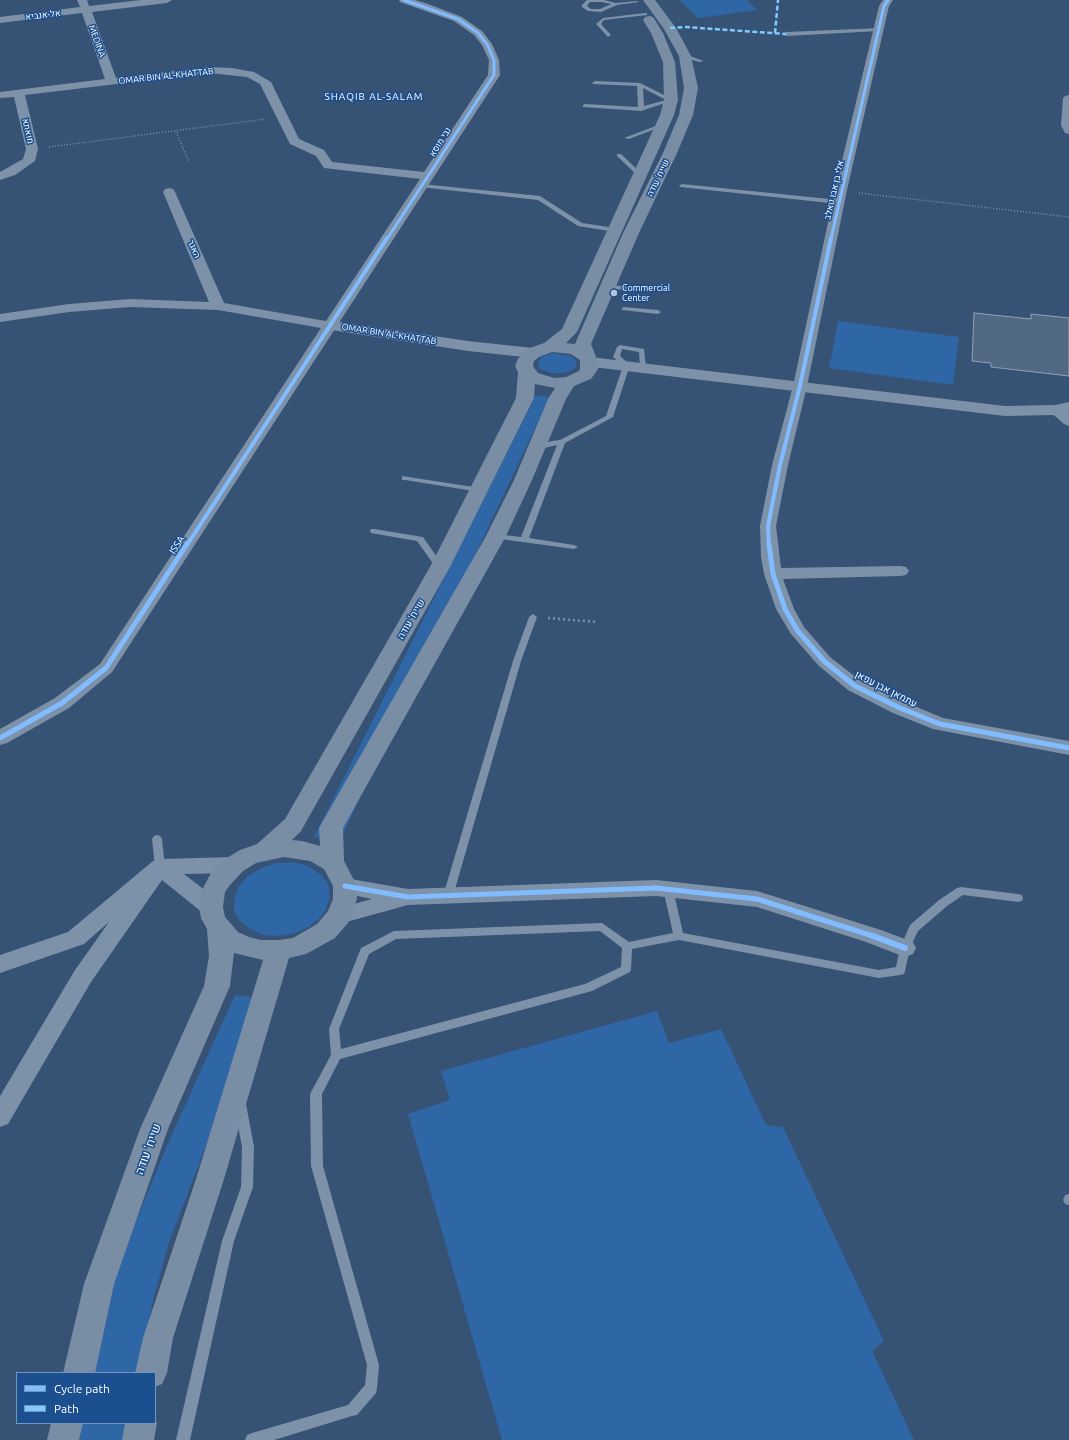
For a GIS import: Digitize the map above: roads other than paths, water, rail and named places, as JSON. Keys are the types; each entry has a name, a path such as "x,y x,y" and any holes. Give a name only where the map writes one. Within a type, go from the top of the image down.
{"main road":[{"name":"שייח' עודה","path":"582,369 583,344 609,287 631,233 670,153 686,115 691,88 686,62 670,28 642,4"},
{"name":"שייח' עודה","path":"550,347 569,332 663,125 671,100 669,62 657,33 642,4"},
{"path":"550,347 570,349 582,369 554,383 541,380 528,364 550,347"},
{"name":"שייח' עודה","path":"265,850 293,825 440,567 525,398 528,364"},
{"path":"332,864 331,828 496,536 536,448 556,399 582,369"},
{"path":"284,848 302,850 318,855 332,864 340,874 345,886 345,899 339,916 326,931 297,947 279,950 261,950 244,946 229,939 215,918 213,892 221,878 234,865 248,856 265,850 284,848"},
{"name":"שייח' עודה","path":"79,1372 99,1284 154,1129 217,986 222,956 215,918"},
{"path":"151,1372 158,1338 210,1179 279,950"},
{"path":"63,1440 67,1424"},
{"path":"138,1440 141,1424"}],"street":[{"path":"84,5 167,0"},
{"name":"נבי מוסא","path":"332,326 494,75 494,60 487,44 478,32 458,19 404,0"},
{"name":"אלי בן אבו טאלב","path":"800,386 840,196 884,6 888,0"},
{"name":"אל-אנביא","path":"0,20 84,5"},
{"name":"MEDINA","path":"84,5 112,82"},
{"name":"OMAR BIN AL-KHATTAB","path":"0,95 209,70 232,70 250,74 265,82 294,141 320,153 328,164 425,181"},
{"name":"מואתא","path":"0,176 11,172 29,161 32,149 19,93"},
{"path":"1069,98 1067,125 1069,130"},
{"name":"האגר","path":"169,192 218,306"},
{"name":"OMAR BIN AL-KHATTAB","path":"0,318 69,308 130,303 218,306 332,326 468,346 528,364"},
{"name":"ISSA","path":"0,738 62,702 106,668 332,326"},
{"path":"582,369 635,366 1005,411 1063,408 1069,422"},
{"name":"עתמאן אבן עפאן","path":"800,386 780,465 768,526 770,557 773,574 785,609 797,630 824,661 855,686 900,708 940,724 1069,748"},
{"path":"773,574 900,571"},
{"path":"0,964 76,938 160,867 234,865"},
{"path":"160,867 215,918"},
{"path":"0,1117 82,976 160,867"},
{"path":"345,886 408,898"},
{"path":"339,916 408,898 656,888 757,899 873,936 905,948"}],"lane":[{"path":"616,4 601,11 590,10 584,6 589,1 616,4 642,4"},
{"path":"608,35 598,24 604,19 642,4"},
{"path":"786,34 879,29"},
{"path":"595,83 640,85 671,100"},
{"path":"640,85 641,109"},
{"path":"585,106 641,109 671,100"},
{"path":"628,138 663,125"},
{"path":"619,155 640,175"},
{"path":"425,181 540,198 580,225 615,230"},
{"path":"682,186 840,196"},
{"path":"609,287 632,290"},
{"path":"624,309 658,312"},
{"path":"536,448 552,442 562,442 608,417 635,366 642,350 620,347 616,357 635,366"},
{"path":"544,429 553,439 562,442"},
{"path":"524,540 562,442"},
{"path":"405,478 480,490"},
{"path":"374,531 420,538 440,567"},
{"path":"496,536 574,548"},
{"path":"448,896 517,661 533,617"},
{"path":"157,839 160,867"},
{"path":"668,890 679,936"},
{"path":"252,1440 352,1410 372,1388 373,1365 317,1166 316,1094 336,1055 334,1029 365,951 394,935 602,927 627,946 679,936 879,974 900,971 905,948 914,928 943,903 961,891 1018,898"},
{"path":"336,1055 588,988 626,969 627,946"},
{"path":"183,1440 228,1241 247,1187 248,1147 237,1089"}],"place":[{"name":"Commercial Center","path":"614,293"}],"district":[{"name":"SHAQIB AL-SALAM","path":"374,97"}]}
